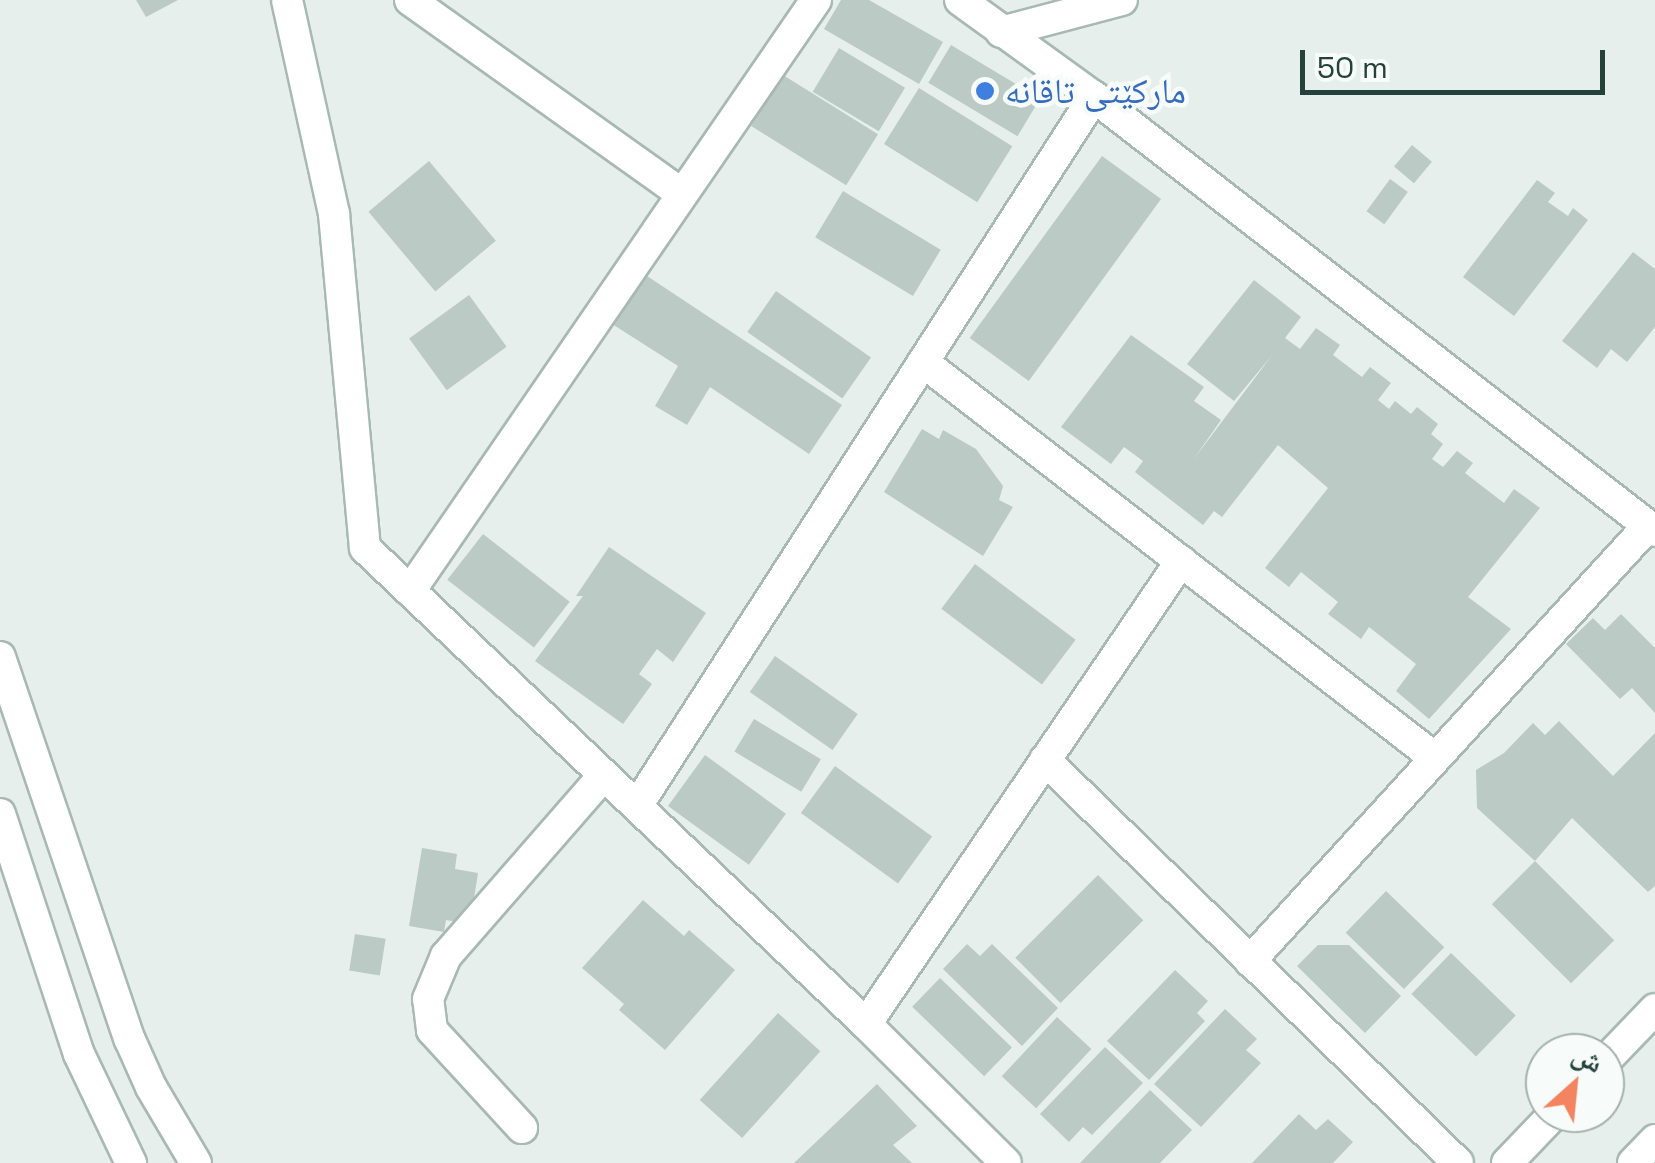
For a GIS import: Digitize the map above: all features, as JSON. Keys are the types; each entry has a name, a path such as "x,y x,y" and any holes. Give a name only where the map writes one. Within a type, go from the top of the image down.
{"street":[{"path":"287,0 334,214 365,548 866,1024 1006,1163"},
{"path":"410,0 682,194"},
{"path":"410,590 816,0"},
{"path":"960,0 1094,97 1651,528 1250,961"},
{"path":"1001,32 1122,0"},
{"path":"637,806 1094,97"},
{"path":"923,362 1435,758"},
{"path":"866,1024 1180,561"},
{"path":"0,657 130,1040 151,1087 196,1163"},
{"path":"1045,760 1458,1163"},
{"path":"522,1128 432,1030 428,999 446,956 604,775"},
{"path":"0,814 80,1054 131,1163"},
{"path":"1625,1040 1655,1009"},
{"path":"1507,1163 1536,1133"},
{"path":"1634,1163 1655,1140"}],"building":[{"path":"136,0 178,0 146,17"},
{"path":"841,0 869,0 943,42 919,84 824,29"},
{"name":"مارکێتی تاقانە","path":"951,45 1040,99 1017,136 928,83"},
{"path":"839,48 905,88 879,131 813,92"},
{"path":"783,75 878,134 846,185 751,126"},
{"path":"919,88 1012,146 977,202 884,144"},
{"path":"1412,145 1432,162 1414,183 1394,166"},
{"path":"1102,156 1161,199 1029,381 970,338"},
{"path":"429,161 496,241 435,291 368,212"},
{"path":"1390,179 1408,192 1384,224 1366,211"},
{"path":"1537,180 1555,193 1548,202 1568,216 1573,208 1588,220 1514,316 1463,277"},
{"path":"843,191 941,250 913,296 815,237"},
{"path":"1633,252 1655,269 1655,327 1627,362 1611,349 1597,368 1562,341"},
{"path":"641,272 842,405 809,454 710,387 687,425 655,406 678,366 609,322"},
{"path":"1254,280 1301,317 1285,338 1300,349 1316,328 1340,345 1333,355 1362,377 1370,367 1391,383 1378,400 1389,409 1395,401 1411,414 1417,407 1438,424 1431,434 1443,444 1432,459 1443,467 1457,451 1473,463 1465,473 1504,503 1514,489 1540,508 1468,597 1511,629 1429,719 1396,691 1416,664 1369,627 1361,639 1328,614 1338,602 1301,572 1289,587 1265,568 1328,488 1278,445 1222,517 1214,511 1203,525 1135,472 1143,461 1124,447 1111,464 1061,427 1131,335 1204,387 1194,401 1221,420 1193,460 1273,354 1234,401 1187,364"},
{"path":"776,291 871,358 842,398 747,332"},
{"path":"469,295 507,347 447,390 409,338"},
{"path":"922,429 939,439 943,430 976,449 1003,486 999,500 1013,507 983,556 884,492"},
{"path":"483,534 570,602 534,647 447,580"},
{"path":"609,547 706,613 673,662 657,649 639,674 652,684 623,724 535,661 583,596 576,596"},
{"path":"975,564 1076,640 1042,685 941,609"},
{"path":"1621,614 1655,648 1655,713 1632,688 1620,699 1566,644 1593,618 1605,630"},
{"path":"775,656 858,714 832,750 750,692"},
{"path":"754,719 821,759 801,792 734,752"},
{"path":"1559,721 1613,776 1655,733 1655,886 1648,892 1572,818 1535,861 1477,808 1476,770 1504,753 1533,723 1545,735"},
{"path":"705,755 786,814 749,865 668,806"},
{"path":"835,766 932,837 898,883 801,813"},
{"path":"422,848 457,854 455,869 478,873 470,924 446,920 444,932 409,926"},
{"path":"1535,861 1614,940 1571,983 1492,904"},
{"path":"1098,875 1143,920 1061,1003 1015,958"},
{"path":"1386,891 1444,947 1404,989 1346,933"},
{"path":"643,900 684,936 689,930 735,970 665,1050 619,1010 624,1004 582,968"},
{"path":"355,934 386,939 380,975 349,971"},
{"path":"967,944 980,956 992,944 1058,1008 1022,1046 943,969"},
{"path":"1318,945 1349,945 1401,996 1365,1033 1297,966"},
{"path":"1451,953 1516,1016 1476,1057 1411,994"},
{"path":"1175,970 1208,1001 1197,1013 1205,1021 1149,1080 1107,1041"},
{"path":"940,978 1012,1047 984,1076 912,1007"},
{"path":"1225,1009 1257,1039 1246,1050 1261,1063 1201,1127 1154,1084"},
{"path":"778,1013 820,1051 742,1138 700,1100"},
{"path":"1057,1017 1091,1049 1036,1108 1002,1076"},
{"path":"1105,1047 1143,1083 1092,1135 1083,1127 1069,1142 1040,1114"},
{"path":"877,1084 917,1126 893,1145 912,1163 794,1163"},
{"path":"1150,1090 1192,1130 1160,1163 1080,1163"},
{"path":"1299,1114 1316,1130 1328,1119 1353,1142 1333,1163 1252,1163"}],"place":[{"name":"مارکێتی تاقانە","path":"985,91"}]}
